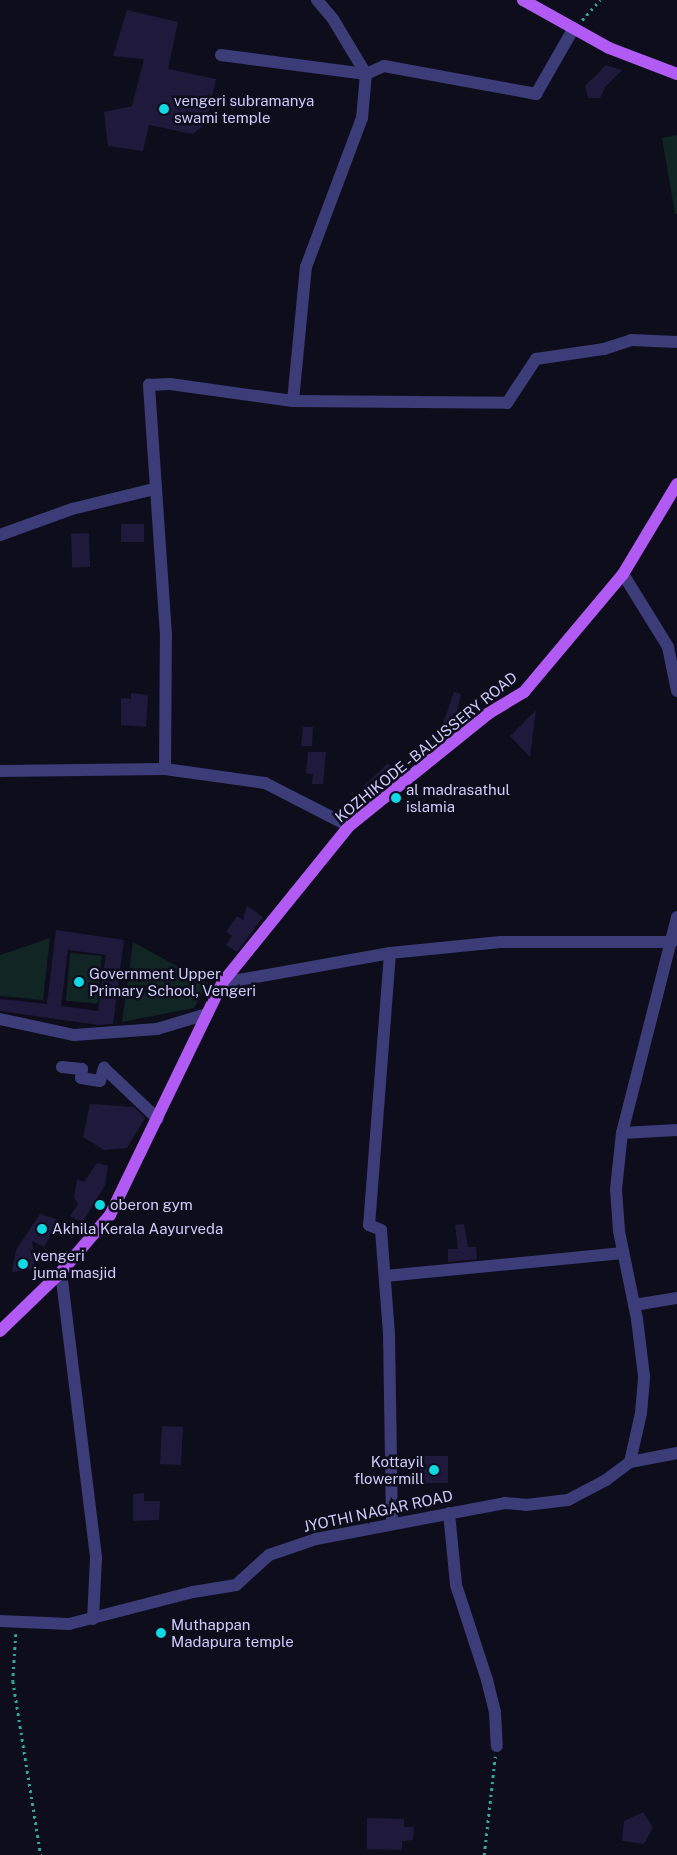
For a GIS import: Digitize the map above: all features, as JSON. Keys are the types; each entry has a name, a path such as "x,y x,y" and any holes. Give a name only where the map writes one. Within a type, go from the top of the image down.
{"main road":[{"path":"523,0 609,48 677,74"},
{"name":"KOZHIKODE - BALUSSERY ROAD","path":"0,1331 61,1272 110,1214 158,1119 222,983 349,826 489,713 524,692 623,574 677,484"}],"street":[{"path":"293,401 306,267 362,118 366,74 333,19 317,0"},
{"path":"222,55 366,74 384,66 536,94 574,28"},
{"path":"165,768 166,635 154,488 149,385 170,384 293,401 506,403 536,358 604,349 631,340 677,342"},
{"path":"0,535 72,509 154,488"},
{"path":"623,574 668,647 677,691"},
{"path":"0,771 165,768 265,783 349,826"},
{"path":"630,1462 641,1413 644,1376 634,1304 622,1253 616,1189 622,1133 677,917"},
{"path":"222,983 390,953 500,942 672,942"},
{"path":"390,953 369,1225 381,1230 385,1276 389,1334 392,1522"},
{"path":"0,1019 74,1035 157,1028 207,1014"},
{"path":"62,1067 82,1069 81,1078 100,1081 104,1068 158,1119"},
{"path":"622,1133 677,1130"},
{"path":"385,1276 622,1253"},
{"path":"61,1272 96,1558 93,1618"},
{"path":"634,1304 677,1298"},
{"name":"JYOTHI NAGAR ROAD","path":"0,1621 69,1624 193,1592 236,1585 269,1555 316,1539 362,1532 392,1522 505,1503 526,1506 568,1500 606,1480 630,1462 677,1453"},
{"path":"448,1512 456,1585 487,1680 495,1712 497,1746"}],"path":[{"path":"574,28 600,0"},
{"path":"19,1622 13,1681 41,1855"},
{"path":"484,1855 497,1746"}],"green space":[{"path":"677,135 677,214 675,214 662,138"},
{"path":"50,938 43,1000 0,996 0,955"},
{"path":"133,942 208,983 194,1008 122,1022"},
{"path":"70,953 102,956 98,1004 66,1001"}],"building":[{"name":"vengeri subramanya swami temple","path":"127,10 178,22 168,69 216,79 206,123 193,134 149,125 143,151 108,146 104,112 132,106 144,59 113,56"},
{"path":"606,65 622,70 605,87 600,98 588,98 585,86"},
{"path":"121,524 144,524 144,542 121,542"},
{"path":"89,533 90,567 72,568 71,534"},
{"path":"454,692 461,694 454,724 443,724"},
{"path":"131,693 148,695 146,727 121,725 121,698 131,699"},
{"path":"536,710 530,757 510,736"},
{"path":"303,727 313,727 312,746 301,746"},
{"path":"308,752 326,752 323,784 312,784 313,774 306,773"},
{"path":"388,763 396,773 365,790 363,787"},
{"path":"247,906 263,917 237,952 226,945 232,936 226,932 237,916 243,920"},
{"path":"56,930 124,940 113,1024 98,1025 0,1011 0,999 47,1004","holes":["68,950 106,955 98,1011 61,1006"]},
{"path":"90,1104 134,1107 145,1118 127,1148 104,1150 83,1137"},
{"path":"97,1163 108,1166 105,1185 82,1223 70,1216 78,1204 74,1198 77,1179 84,1182"},
{"path":"40,1214 60,1220 44,1247 32,1241 35,1269 12,1272 16,1250"},
{"path":"464,1224 468,1247 476,1247 477,1259 448,1262 448,1249 458,1249 455,1225"},
{"path":"162,1426 183,1427 181,1465 160,1464"},
{"name":"Kottayil flowermill","path":"420,1456 448,1456 448,1483 420,1483"},
{"path":"144,1493 144,1501 160,1501 159,1520 133,1521 133,1494"},
{"path":"643,1812 653,1827 644,1844 622,1841 624,1821"},
{"path":"367,1818 404,1819 404,1827 414,1827 413,1840 402,1841 402,1850 367,1849"}],"place":[{"name":"vengeri subramanya swami temple","path":"164,109"},
{"name":"al madrasathul islamia","path":"396,798"},
{"name":"Government Upper Primary School, Vengeri","path":"79,982"},
{"name":"oberon gym","path":"100,1205"},
{"name":"Akhila Kerala Aayurveda","path":"42,1229"},
{"name":"vengeri juma masjid","path":"23,1264"},
{"name":"Kottayil flowermill","path":"434,1470"},
{"name":"Muthappan Madapura temple","path":"161,1633"}]}
